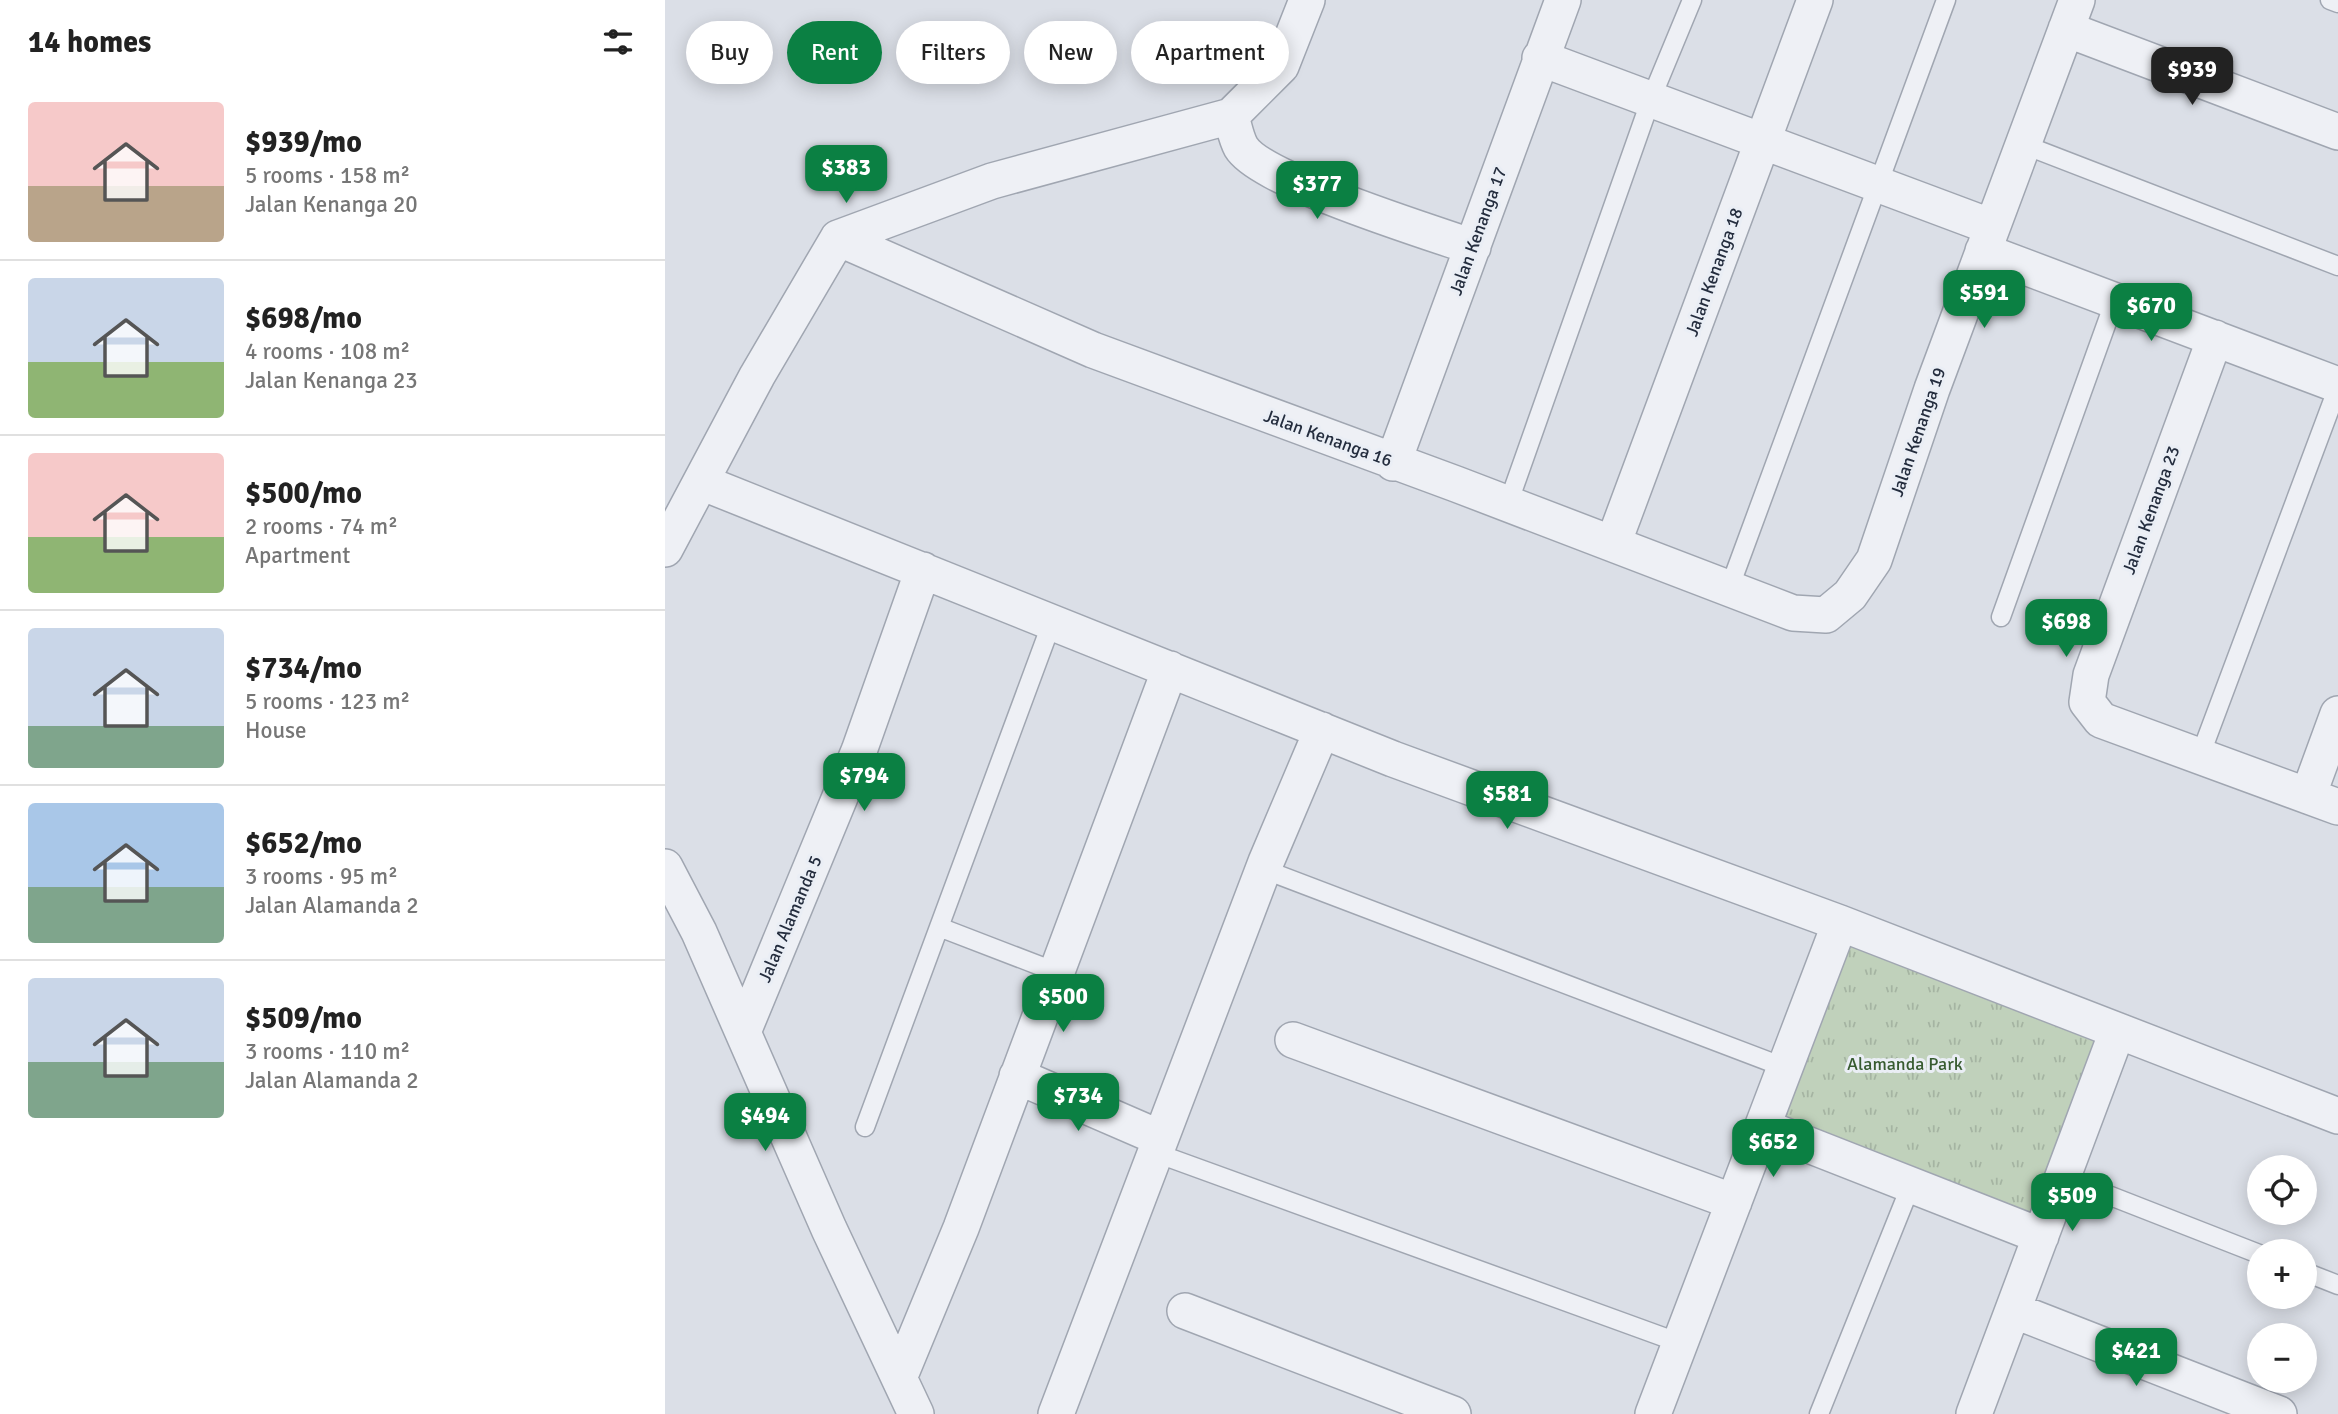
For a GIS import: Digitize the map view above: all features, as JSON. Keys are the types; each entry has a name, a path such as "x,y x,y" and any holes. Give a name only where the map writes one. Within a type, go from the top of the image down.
{"street":[{"path":"665,549 757,376 838,238 992,181 1231,116 1281,66 1307,0"},
{"name":"Jalan Kenanga 17","path":"1394,463 1563,0"},
{"name":"Jalan Kenanga 18","path":"1613,544 1815,0"},
{"path":"2071,14 2338,132"},
{"name":"Jalan Kenanga 19","path":"1826,615 1850,595 1874,560 1987,239 2071,14"},
{"path":"1540,58 1878,184 2115,300 2338,386"},
{"path":"1231,116 1241,148 1268,169 1342,201 1473,247"},
{"name":"Jalan Kenanga 16","path":"838,238 1093,350 1793,613 1826,615"},
{"name":"Jalan Kenanga 23","path":"2215,338 2091,675 2087,702 2101,720 2323,802"},
{"path":"701,482 1393,759 1840,923 2338,1116"},
{"name":"Jalan Alamanda 5","path":"743,1032 859,751 923,570"},
{"path":"899,1378 961,1228 1170,669"},
{"path":"2323,802 2338,713"},
{"path":"1056,1414 1263,869 1322,730"},
{"path":"665,867 699,932 828,1229 916,1414"},
{"path":"1653,1414 1840,923"},
{"path":"1974,1414 2117,1032"},
{"path":"1293,1040 1734,1202"},
{"path":"1017,1076 1158,1145"},
{"path":"1763,1127 2041,1236"},
{"path":"2013,1310 2279,1414"},
{"path":"1185,1311 1453,1414"}],"lane":[{"path":"1508,504 1651,99 1692,0"},
{"path":"1729,589 1946,0"},
{"path":"2330,0 2338,3"},
{"path":"2022,144 2338,266"},
{"path":"2001,617 2115,300"},
{"path":"2200,756 2338,386"},
{"path":"865,1127 1052,622"},
{"path":"1263,869 1786,1068"},
{"path":"939,927 1056,972"},
{"path":"1158,1145 1680,1343"},
{"path":"2062,1177 2247,1249"},
{"path":"1819,1414 1911,1185"},
{"path":"2317,1277 2338,1285"}],"green space":[{"name":"Alamanda Park","path":"1841,925 2117,1032 2042,1231 1764,1124"}]}
